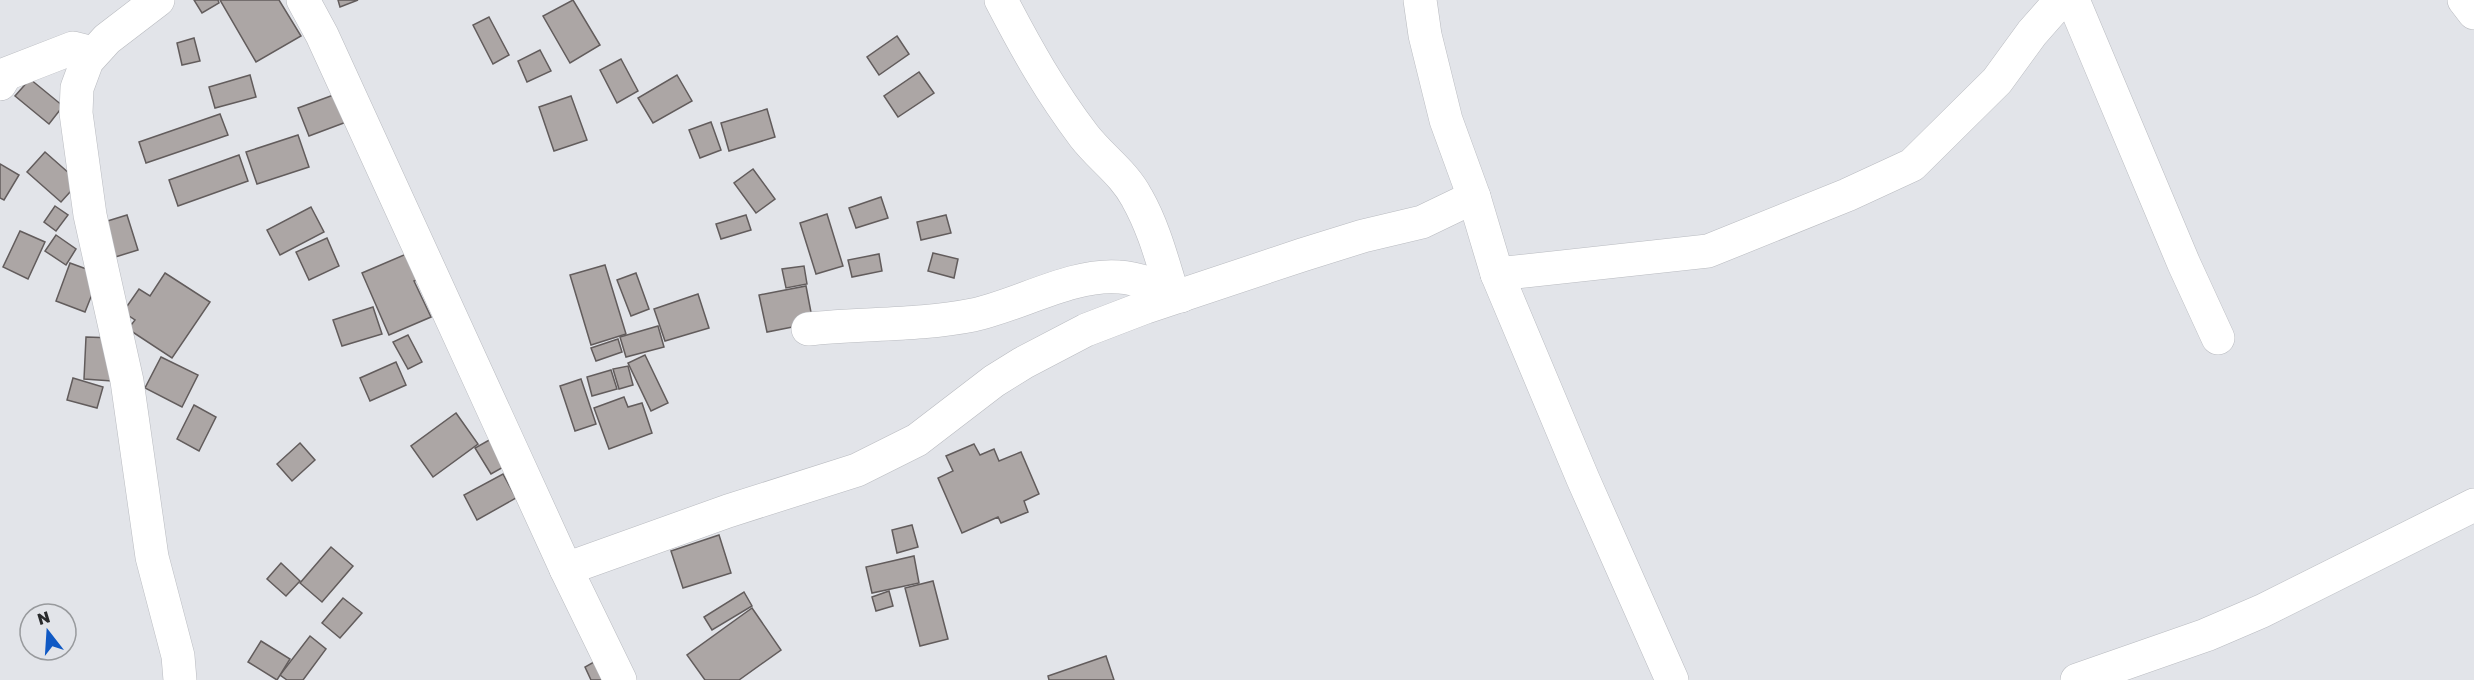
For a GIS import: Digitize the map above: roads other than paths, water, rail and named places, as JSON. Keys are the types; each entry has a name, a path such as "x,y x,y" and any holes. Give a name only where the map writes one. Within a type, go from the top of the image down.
{"street":[{"path":"158,0 107,39 93,53 81,71 76,98 81,158 90,215 127,381 152,557 178,656 180,680"},
{"path":"303,0 327,46 566,569 621,680"},
{"path":"1001,0 1054,97 1088,141 1113,164 1136,196 1151,225 1176,294"},
{"path":"1420,0 1425,35 1446,120 1474,196 1497,274 1583,479 1672,680"},
{"path":"1497,274 1708,251 1846,195 1912,165 1996,81 2032,33 2061,0"},
{"path":"2073,0 2184,264 2218,338"},
{"path":"2464,0 2474,13"},
{"path":"0,84 6,74 73,48 93,53"},
{"path":"566,569 728,511 857,470 917,440 994,381 1044,351 1086,330 1176,294 1312,252 1422,222 1474,196"},
{"path":"808,329 854,324 899,325 974,315 1064,285 1112,277 1127,278 1176,294"},
{"path":"2077,680 2195,639 2262,611 2474,505"}]}
